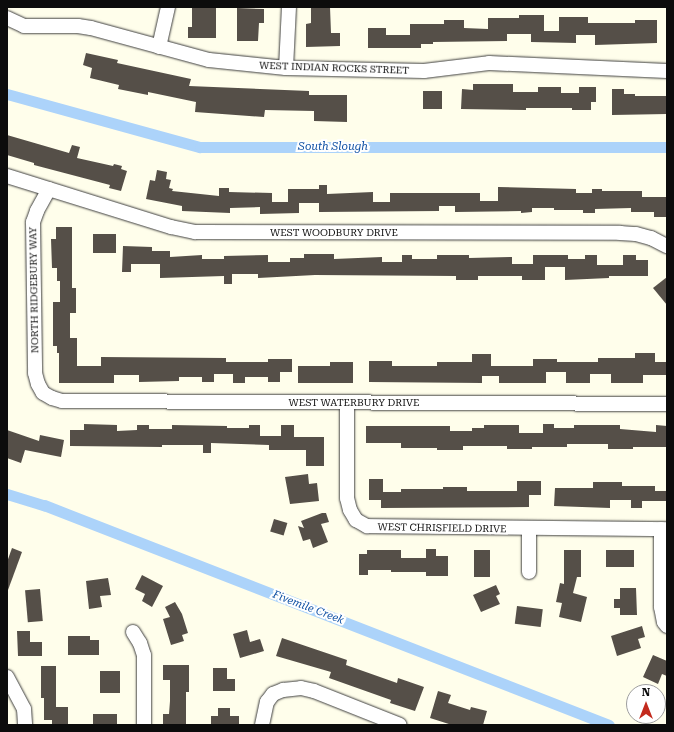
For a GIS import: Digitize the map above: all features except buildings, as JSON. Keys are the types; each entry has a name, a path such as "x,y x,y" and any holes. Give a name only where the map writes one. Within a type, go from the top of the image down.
{"street":[{"path":"159,47 168,7"},
{"path":"286,68 289,7"},
{"name":"WEST INDIAN ROCKS STREET","path":"7,18 24,26 78,26 91,28 209,60 286,68 424,71 489,63 667,71"},
{"name":"WEST WOODBURY DRIVE","path":"7,176 171,227 206,233 620,233 636,234 651,238 667,246"},
{"name":"NORTH RIDGEBURY WAY","path":"43,393 38,384 35,373 33,222 49,189"},
{"name":"WEST WATERBURY DRIVE","path":"43,393 62,401 667,404"},
{"name":"WEST CHRISFIELD DRIVE","path":"347,403 347,498 350,510 356,520 367,526 529,529 664,529"},
{"path":"529,529 529,572"},
{"path":"664,529 661,607 664,622 667,626"},
{"path":"132,632 140,643 144,655 144,725"},
{"path":"7,677 24,709 26,725"},
{"path":"262,725 267,702 273,694 283,690 296,688 314,691 400,725"}],"waterway":[{"name":"South Slough","path":"7,94 200,147 667,147"},
{"name":"Fivemile Creek","path":"7,494 44,505 609,725"}]}
